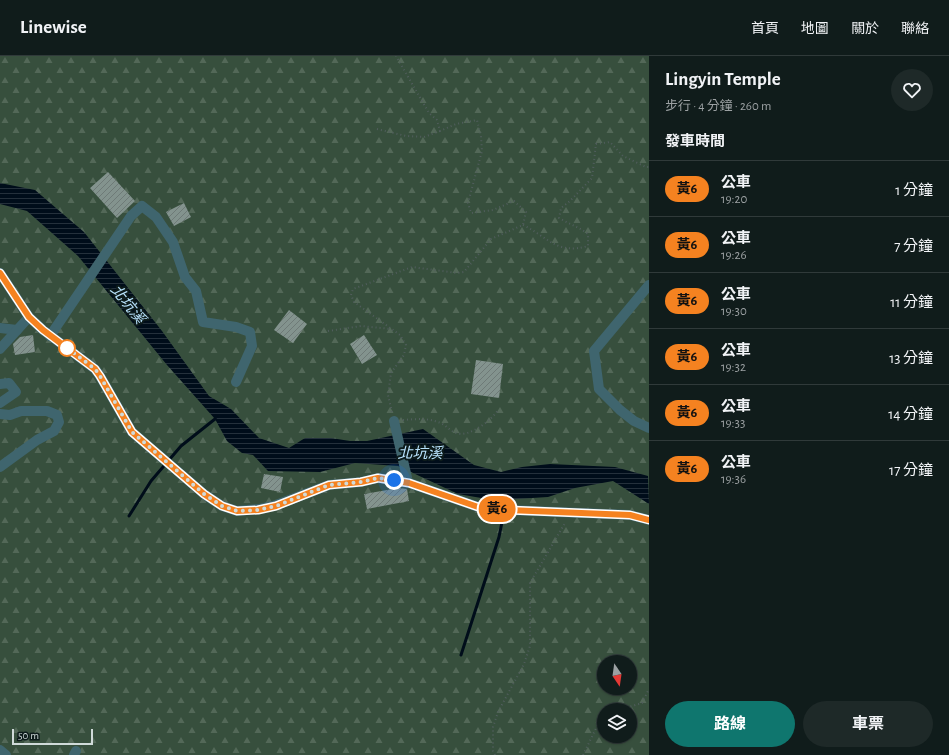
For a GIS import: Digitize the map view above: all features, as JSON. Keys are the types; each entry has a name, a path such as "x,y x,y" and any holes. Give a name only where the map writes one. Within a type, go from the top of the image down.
{"street":[{"path":"50,336 130,216 142,206 156,217 173,242 184,277 196,291 203,322 236,327 250,332 252,346 236,382"},
{"path":"0,273 29,317 50,336 95,369 132,432 204,494 222,506 237,511 258,510 276,506 329,485 361,482 378,478 409,483 484,509 630,515 649,520"},
{"path":"649,285 594,351 599,389 620,410 634,421 649,428"},
{"path":"0,349 29,317"},
{"path":"0,328 17,330"},
{"path":"0,384 9,383 16,392 0,403"},
{"path":"0,414 10,415 21,411 47,411 57,415 59,422 54,431 37,440 0,467"},
{"path":"394,421 408,482"},
{"path":"0,750 6,755"}],"path":[{"path":"396,56 429,113 437,120 440,131"},
{"path":"377,128 412,136 424,137 456,124 476,120 481,136 482,150 468,203 471,213 493,210 514,201 526,212 523,225"},
{"path":"498,410 494,417 477,429 461,434 455,433 438,422 420,418 394,421 388,395 391,373 404,355 406,345 400,335 354,302 351,296 353,289 412,267 458,273 464,272 491,239 523,225 536,231 546,240 560,247 576,250 588,246 588,234 579,227 559,218 561,208 570,201 592,178 596,144 610,142 623,156 649,167"},
{"path":"328,331 361,326 392,329"},
{"path":"495,755 493,751 493,727 498,712 524,664 530,646 530,583 572,512"},
{"path":"637,705 642,703 649,689"},
{"path":"583,755 597,726"}],"green space":[{"path":"0,56 649,56 649,755 0,755"}],"water":[{"name":"北坑溪","path":"0,183 35,190 84,232 162,331 209,396 231,409 259,438 289,448 305,438 331,438 350,441 367,441 423,429 474,465 501,472 522,467 550,464 615,467 648,476 649,504 613,481 575,488 548,497 501,500 458,494 398,466 355,463 320,472 268,471 253,455 242,453 227,441 215,419 167,365 78,256 27,211 0,204"}],"building":[{"path":"108,172 135,201 117,218 90,188"},
{"path":"184,203 191,217 174,226 166,212"},
{"path":"289,310 307,324 293,343 274,330"},
{"path":"33,335 35,352 15,355 13,344 20,337"},
{"path":"364,335 377,355 362,364 350,344"},
{"path":"476,360 503,364 499,398 471,394"},
{"path":"264,474 283,477 280,492 261,488"},
{"path":"399,488 407,489 409,501 367,509 364,494"}],"waterway":[{"path":"129,516 151,481 181,446 215,419 216,416"},
{"path":"461,655 499,537 507,497"}],"bus line":[{"name":"黃6","path":"0,273 29,317 43,330 95,369 132,432 204,494 222,506 237,511 258,510 276,506 329,485 361,482 378,478 409,483 484,509 630,515 649,520"}],"route":[{"path":"67,348 62,344 95,369 132,432 204,494 222,506 237,511 258,510 276,506 329,485 361,482 378,478 394,480"}]}
